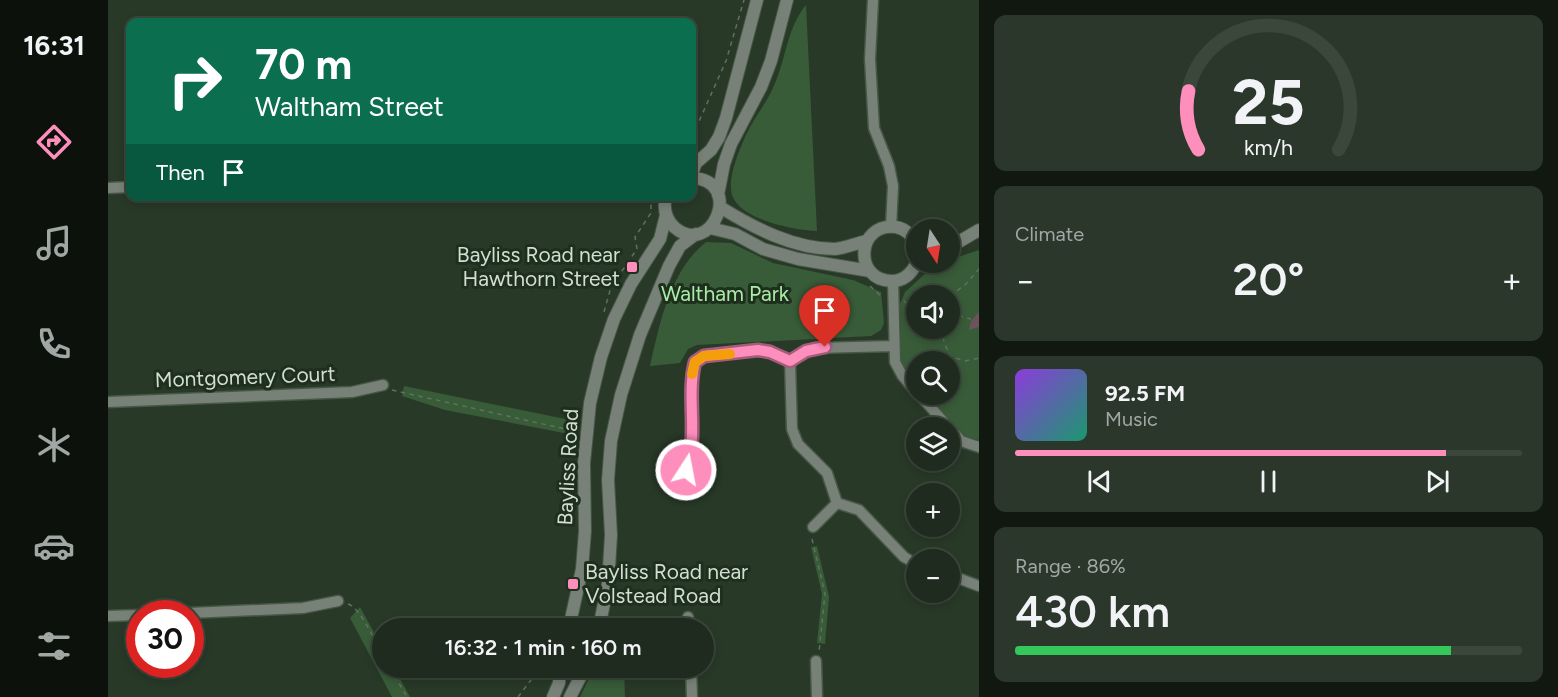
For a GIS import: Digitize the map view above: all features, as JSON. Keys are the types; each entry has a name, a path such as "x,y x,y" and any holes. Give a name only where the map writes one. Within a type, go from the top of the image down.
{"street":[{"path":"696,163 711,150 719,137 757,0"},
{"path":"710,228 716,222 724,164 731,144 762,87 787,0"},
{"path":"873,0 870,59 874,128 889,166 893,186 891,227"},
{"path":"696,179 713,187 719,201 770,234 805,244 836,249 867,241 878,230 891,227 906,231"},
{"path":"108,188 126,187"},
{"name":"Bayliss Road","path":"571,618 582,568 585,531 584,463 590,403 601,357 614,319 631,284 660,239 666,215 665,201"},
{"path":"666,215 677,230 696,234"},
{"path":"710,228 735,234 763,249 798,260 869,277 893,281 909,273"},
{"name":"Bayliss Road","path":"601,618 608,584 611,535 608,480 611,441 621,394 640,335 669,266 680,246 696,234 710,228"},
{"path":"960,241 979,230"},
{"path":"960,239 965,238"},
{"path":"867,241 864,256 869,277"},
{"path":"893,281 895,362 906,380"},
{"path":"790,361 815,348 894,346"},
{"path":"686,470 692,455 692,375 695,362 704,356 758,350 770,352 790,361"},
{"path":"790,361 792,429 798,444 827,473 837,502"},
{"name":"Montgomery Court","path":"108,402 352,392 383,385"},
{"path":"929,405 939,417"},
{"path":"960,440 979,447"},
{"path":"813,527 837,502"},
{"path":"837,502 859,510 906,558"},
{"path":"960,579 979,586"},
{"path":"204,612 303,608 338,601"},
{"path":"108,616 126,615"},
{"path":"816,661 817,697"},
{"path":"553,697 559,678"},
{"path":"570,697 580,678"},
{"path":"691,678 692,697"}],"path":[{"path":"696,128 726,61 744,0"},
{"path":"636,249 650,256"},
{"path":"960,288 979,269"},
{"path":"869,277 876,293 884,298 900,298 906,303"},
{"path":"960,316 971,319"},
{"path":"944,339 950,356 957,360 979,358"},
{"path":"383,385 397,392 575,431"},
{"path":"813,527 812,540 825,594 821,648 816,661"},
{"path":"338,601 353,606 372,637"},
{"path":"396,678 407,697"},
{"path":"518,697 532,678"}],"green space":[{"name":"Waltham Park","path":"806,5 817,231 783,226 757,217 737,204 731,188 735,163 741,147 772,90 794,24"},
{"name":"Waltham Park","path":"706,242 731,243 773,263 853,280 881,292 884,323 881,330 871,336 697,345 688,349 680,363 650,366 668,298 675,282 683,267"},
{"path":"979,250 979,440 965,437 960,431 960,417 947,417 936,405 960,405 960,351 906,351 906,372 901,363 900,304 905,292 906,339 960,339 960,285 913,285 926,273 960,273 960,256"},
{"path":"404,386 575,421 574,435 445,410 402,396"},
{"path":"817,546 829,597 825,644 817,643 822,594 811,547"},
{"path":"360,607 372,629 372,659 350,618"},
{"path":"382,678 400,678 410,697 392,697"},
{"path":"589,678 624,678 625,697 580,697"}],"building":[{"path":"979,312 979,327 969,330 971,321"}],"slow traffic":[{"path":"692,374 695,362 704,356 730,354"}],"place":[{"name":"Bayliss Road near Hawthorn Street","path":"632,267"},
{"name":"Bayliss Road near Volstead Road","path":"573,584"}],"route":[{"path":"686,470 692,455 692,375 695,362 704,356 713,354 758,350 770,352 790,361 806,351 825,347"}]}
